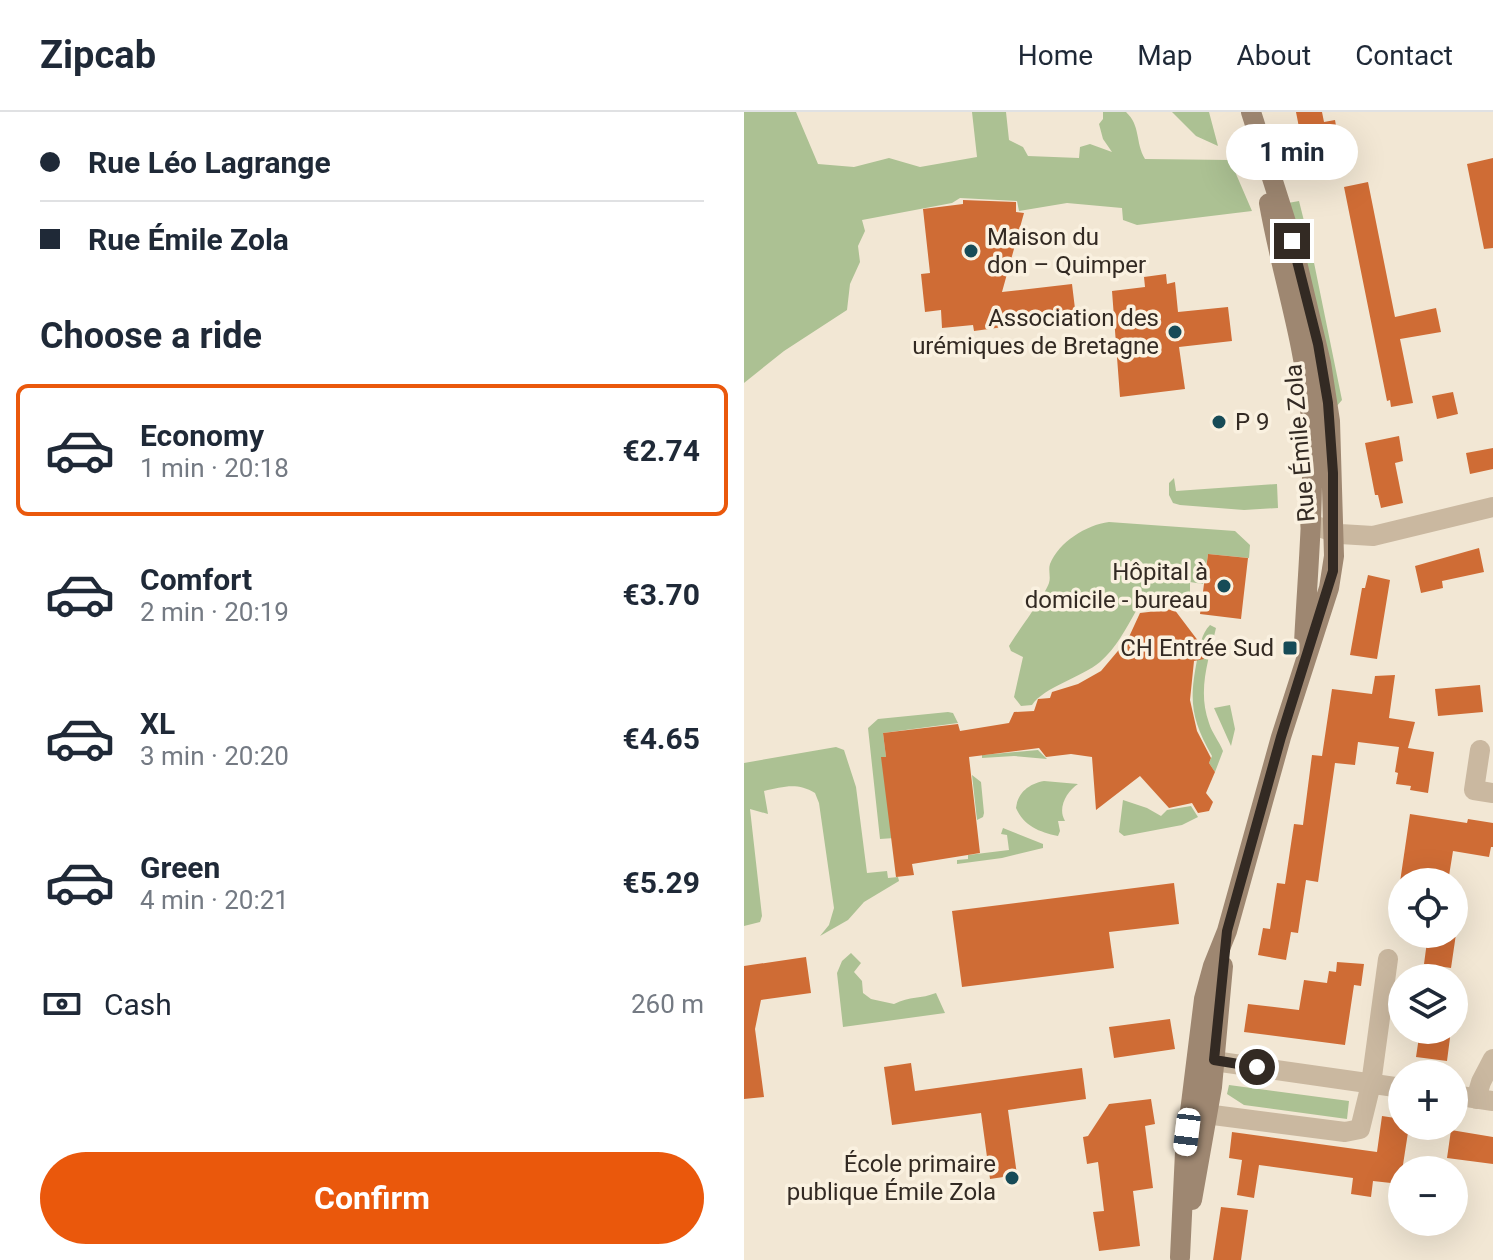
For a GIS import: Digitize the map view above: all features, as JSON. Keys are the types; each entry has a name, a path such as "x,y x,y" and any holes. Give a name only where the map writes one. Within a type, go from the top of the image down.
{"street":[{"name":"Rue Émile Zola","path":"1179,1259 1180,1206 1205,1059 1208,984 1227,931 1302,669 1331,580 1334,533 1330,421 1324,375 1292,241 1251,112"},
{"name":"Rue Émile Zola","path":"1267,167 1271,211 1307,383 1312,446 1302,669"},
{"path":"1310,524 1334,533 1373,536 1493,507"},
{"path":"1480,750 1474,790 1493,793"},
{"path":"1198,1113 1357,1131 1362,1124 1371,1084 1388,959"},
{"path":"1205,1059 1388,1086"},
{"path":"1485,1100 1481,1082 1493,1059"}],"green space":[{"path":"744,112 796,112 818,164 854,167 889,158 920,167 977,157 972,112 1006,112 1009,140 1023,147 1028,156 1079,158 1080,147 1090,144 1112,152 1103,139 1099,124 1103,112 1126,112 1134,123 1145,159 1230,160 1252,211 1137,225 1123,220 1122,208 1067,203 1019,211 1017,201 960,198 952,203 862,220 865,231 858,246 860,262 850,284 847,310 784,351 744,383"},
{"path":"1172,112 1209,112 1218,146 1196,136"},
{"path":"1299,201 1306,229 1297,232 1288,203"},
{"path":"1310,243 1342,400 1336,407 1300,247"},
{"path":"1174,478 1176,491 1277,484 1278,508 1244,510 1173,503 1169,483"},
{"path":"1109,522 1235,531 1250,545 1249,558 1208,554 1203,584 1190,582 1190,597 1136,611 1116,644 1100,662 1045,693 1032,705 1021,706 1014,697 1023,657 1011,651 1009,646 1050,581 1050,564 1054,556 1083,531"},
{"path":"1210,625 1216,628 1205,675 1204,699 1210,727 1223,751 1215,772 1209,763 1212,756 1196,720 1193,699 1200,646"},
{"path":"1230,705 1235,729 1231,746 1214,708"},
{"path":"953,713 958,723 883,733 886,757 882,757 909,837 880,839 868,728 878,719"},
{"path":"836,747 844,750 856,787 867,873 887,871 888,878 898,877 899,881 864,902 848,920 820,936 829,925 834,908 819,803 815,793 802,787 764,791 768,814 750,809 762,916 760,922 744,926 744,763"},
{"path":"1038,750 1047,759 1014,756 982,758 982,755"},
{"path":"972,775 981,782 984,813 977,820"},
{"path":"1044,781 1078,784 1064,800 1062,811 1065,821 1058,821 1058,836 1033,827 1016,808 1025,790"},
{"path":"1123,800 1161,816 1167,810 1191,806 1198,817 1182,825 1124,836 1119,832"},
{"path":"1003,828 1043,844 1043,848 957,864 957,860 968,859 968,855 1009,850 1007,835 1001,834"},
{"path":"851,953 861,963 854,972 862,981 863,993 871,999 894,1004 936,993 945,1013 843,1027 837,973 842,961"},
{"path":"1229,1085 1349,1101 1347,1119 1244,1105 1227,1094"}],"building":[{"path":"1296,112 1322,112 1324,122 1335,120 1346,157 1311,164 1308,152 1304,153"},
{"path":"1493,158 1493,248 1484,249 1467,164"},
{"path":"1368,182 1395,317 1436,308 1441,332 1400,339 1413,403 1391,407 1390,400 1387,401 1344,187"},
{"name":"Maison du don – Quimper","path":"963,200 1016,202 1016,212 1024,213 1002,292 1072,284 1076,317 974,331 973,325 942,328 941,310 925,312 921,274 930,273 923,209 963,204"},
{"name":"Association des urémiques de Bretagne","path":"1166,274 1167,284 1175,282 1178,312 1228,307 1232,341 1179,347 1185,389 1120,397 1112,291 1145,287 1144,277"},
{"path":"1453,392 1458,414 1437,419 1432,396"},
{"path":"1399,436 1403,461 1395,463 1403,503 1381,508 1378,495 1375,495 1365,443"},
{"path":"1493,448 1493,469 1470,474 1466,453"},
{"path":"1479,548 1484,572 1442,581 1443,588 1421,593 1415,566"},
{"name":"Hôpital à domicile - bureau","path":"1208,554 1248,558 1241,619 1200,614"},
{"path":"1368,575 1390,580 1377,659 1350,655 1362,588 1365,588"},
{"path":"1174,609 1202,646 1204,659 1194,661 1190,700 1197,731 1215,772 1206,793 1213,802 1209,811 1198,813 1192,803 1169,808 1140,776 1096,810 1092,757 1071,754 1046,757 1039,748 969,757 980,853 912,864 914,875 896,877 881,757 886,757 883,733 958,724 960,731 1009,723 1014,712 1034,711 1038,699 1050,698 1052,692 1078,684 1101,671 1128,639 1140,613"},
{"path":"1395,675 1389,718 1415,722 1408,748 1434,752 1428,793 1396,784 1399,747 1358,742 1355,765 1335,763 1318,882 1306,880 1298,933 1291,932 1286,960 1258,955 1263,928 1270,929 1277,883 1285,884 1294,824 1303,825 1312,755 1322,756 1332,689 1372,694 1375,676"},
{"path":"1480,685 1483,712 1438,716 1435,689"},
{"path":"1410,814 1467,823 1468,819 1493,823 1493,847 1489,857 1453,851 1450,868 1402,868"},
{"path":"1174,883 1179,924 1109,932 1114,968 962,987 952,911"},
{"path":"1426,948 1454,948 1452,964 1424,964"},
{"path":"806,957 811,993 761,1000 755,1029 764,1097 744,1099 744,966"},
{"path":"1337,962 1364,964 1361,986 1354,985 1345,1045 1244,1032 1248,1004 1299,1010 1304,980 1327,983 1329,971 1336,972"},
{"path":"1170,1019 1175,1049 1114,1058 1109,1027"},
{"path":"1418,1044 1449,1044 1447,1060 1416,1057"},
{"path":"911,1063 915,1091 1082,1068 1086,1099 1008,1110 1017,1175 990,1179 981,1113 892,1125 884,1067"},
{"path":"1151,1099 1155,1124 1145,1126 1153,1188 1133,1191 1140,1246 1099,1251 1093,1212 1104,1211 1098,1162 1087,1164 1083,1137 1088,1136 1109,1104"},
{"path":"1382,1116 1388,1117 1388,1140 1407,1140 1404,1156 1388,1156 1388,1183 1373,1181 1371,1197 1351,1194 1353,1178 1259,1165 1254,1198 1237,1195 1242,1160 1229,1158 1232,1132 1377,1152"},
{"path":"1468,1133 1493,1137 1493,1164 1468,1161 1468,1156 1447,1156 1450,1140 1468,1140"},
{"path":"1221,1207 1248,1210 1241,1260 1213,1260"}],"place":[{"name":"Maison du don – Quimper","path":"971,251"},
{"name":"Association des urémiques de Bretagne","path":"1175,332"},
{"name":"P 9","path":"1219,422"},
{"name":"Hôpital à domicile - bureau","path":"1224,586"},
{"name":"CH Entrée Sud","path":"1290,648"},
{"name":"École primaire publique Émile Zola","path":"1012,1178"}],"route":[{"path":"1257,1067 1214,1060 1227,931 1281,737 1329,588 1334,556 1328,403 1318,344 1292,241"}]}
